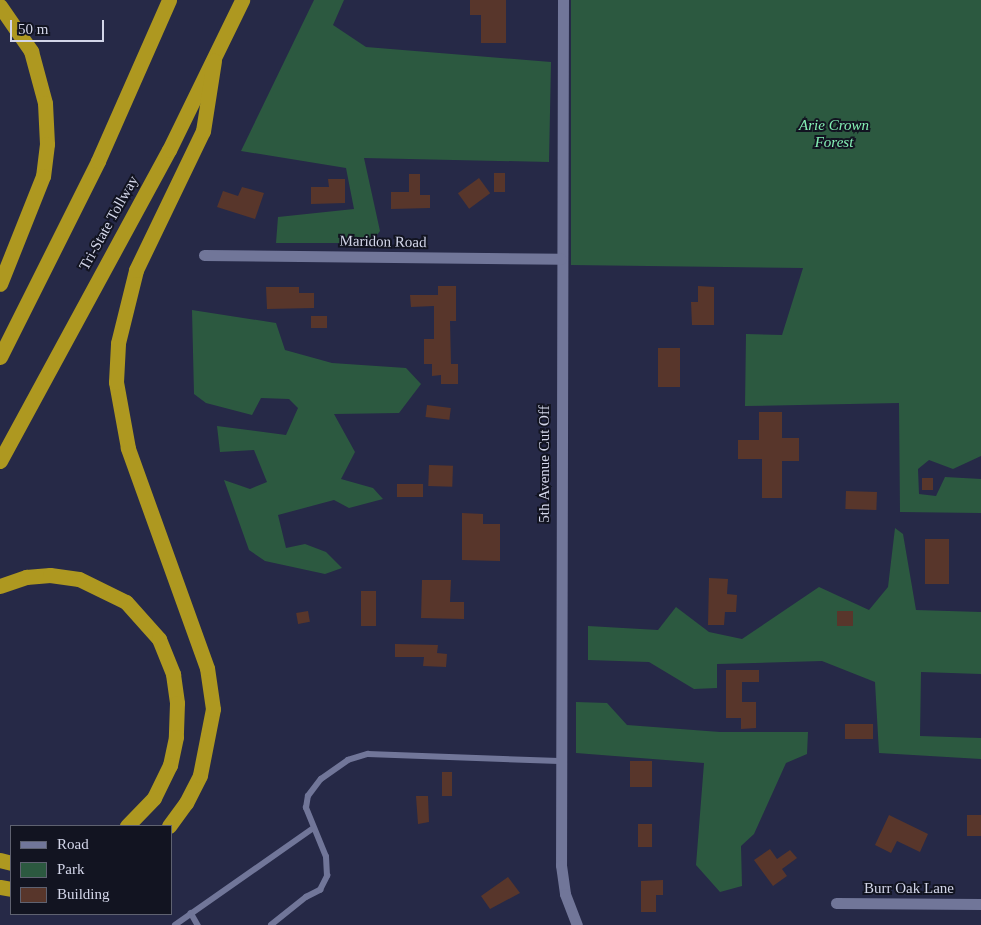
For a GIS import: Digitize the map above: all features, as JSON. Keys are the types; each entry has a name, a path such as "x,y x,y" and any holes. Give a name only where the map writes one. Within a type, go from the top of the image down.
{"highway":[{"path":"0,356 98,161 169,0"},
{"name":"Tri-State Tollway","path":"0,461 214,61 242,0"},
{"path":"0,6 31,51 45,104 47,144 43,176 0,284"},
{"path":"170,825 186,803 200,775 213,709 207,668 128,448 116,382 118,352 126,300 136,270 203,131 214,61"},
{"path":"0,586 26,577 79,579 126,602 159,639 173,674 177,703 176,737 170,765 154,798 128,825"}],"street":[{"name":"5th Avenue Cut Off","path":"563,0 559,761 561,865 564,894 577,925"},
{"name":"Maridon Road","path":"204,256 561,259"},
{"name":"Burr Oak Lane","path":"836,904 981,904"}],"lane":[{"path":"271,925 306,897 320,890 327,876 326,857 312,829 306,808 308,796 321,779 343,763 368,754 559,761"},
{"path":"174,925 312,829"},
{"path":"191,913 198,925"}],"green space":[{"path":"314,0 344,0 333,25 366,47 551,62 549,162 364,158 380,231 371,243 276,243 278,217 354,209 346,168 241,151"},
{"name":"Arie Crown Forest","path":"571,0 981,0 981,456 953,469 929,460 918,469 919,494 936,496 945,477 981,479 981,513 900,512 899,403 745,406 746,334 782,335 803,268 571,265"},
{"path":"192,310 276,323 285,350 332,363 406,368 421,384 399,413 334,414 355,452 341,479 373,488 383,499 349,508 334,500 278,515 286,548 305,544 326,552 342,568 325,574 265,561 249,550 224,480 250,489 267,482 254,450 220,452 217,426 286,435 298,408 289,399 261,398 252,415 206,403 194,394"},
{"path":"895,528 903,534 916,610 981,612 981,674 921,672 920,736 981,738 981,759 879,753 875,682 822,661 717,664 717,688 694,689 649,662 588,660 588,626 658,630 676,607 709,632 742,639 819,587 869,610 888,587"},
{"path":"576,702 607,703 627,725 720,732 808,732 807,754 786,763 754,834 741,846 742,886 720,892 696,865 704,763 576,753"}],"building":[{"path":"470,0 506,0 506,43 481,43 481,15 470,15"},
{"path":"494,173 505,173 505,192 494,192"},
{"path":"409,174 420,174 420,195 430,195 430,208 391,209 391,192 409,192"},
{"path":"479,178 490,193 469,209 458,193"},
{"path":"328,179 345,179 345,203 311,204 311,187 329,187"},
{"path":"242,187 264,193 255,219 217,207 223,191 238,196"},
{"path":"438,286 456,286 456,321 450,321 451,364 458,364 458,384 441,384 441,375 432,376 432,364 424,364 424,339 434,339 434,306 411,307 410,295 438,295"},
{"path":"698,286 714,287 714,325 692,325 691,302 698,302"},
{"path":"266,287 299,287 299,293 314,293 314,308 267,309"},
{"path":"311,316 327,316 327,328 311,328"},
{"path":"658,348 680,348 680,387 658,387"},
{"path":"427,405 451,408 449,420 426,417"},
{"path":"759,412 782,412 782,438 799,438 799,461 782,461 782,498 762,498 762,459 738,459 738,440 759,440"},
{"path":"429,465 453,466 452,487 428,486"},
{"path":"922,478 933,478 933,490 922,490"},
{"path":"397,484 423,484 423,497 397,497"},
{"path":"846,491 877,492 876,510 845,509"},
{"path":"462,513 483,514 483,524 500,524 500,561 462,560"},
{"path":"925,539 949,539 949,584 925,584"},
{"path":"709,578 728,579 727,594 737,595 736,612 725,612 724,625 708,625"},
{"path":"422,580 451,580 450,602 464,602 464,619 421,618"},
{"path":"361,591 376,591 376,626 361,626"},
{"path":"308,611 310,622 298,624 296,613"},
{"path":"837,611 853,611 853,626 837,626"},
{"path":"395,644 438,645 437,653 447,654 446,667 423,666 424,657 395,657"},
{"path":"726,670 759,670 759,682 742,682 742,702 756,702 756,728 741,729 741,718 726,718"},
{"path":"845,724 873,724 873,739 845,739"},
{"path":"630,761 652,761 652,787 630,787"},
{"path":"442,772 452,772 452,796 442,796"},
{"path":"416,796 428,796 429,822 418,824"},
{"path":"889,815 928,834 920,852 897,841 891,853 875,845"},
{"path":"967,815 981,815 981,836 967,836"},
{"path":"638,824 652,824 652,847 638,847"},
{"path":"770,849 777,859 790,850 797,858 782,869 787,876 773,886 754,860"},
{"path":"508,877 520,893 490,909 481,896"},
{"path":"663,880 663,895 656,895 656,912 641,912 641,881"}]}
